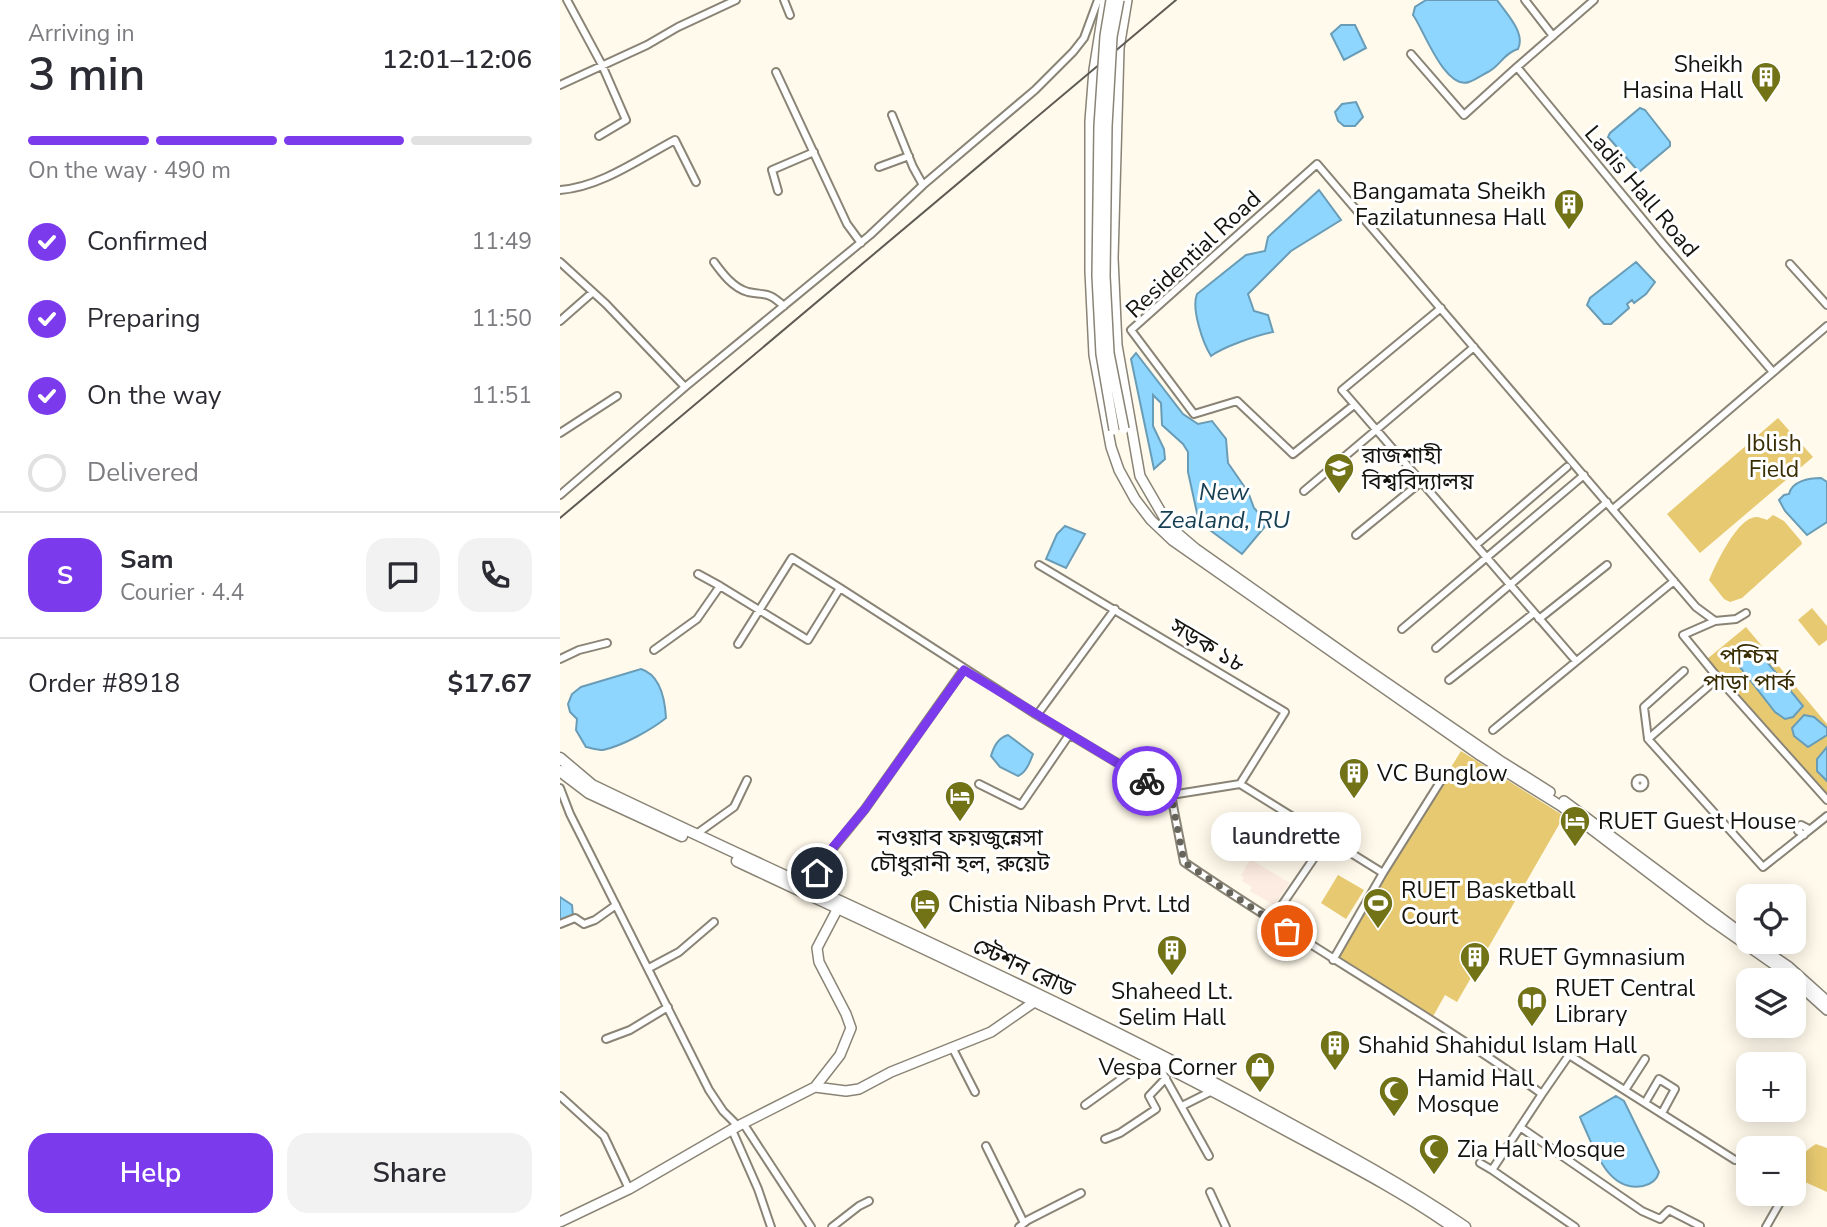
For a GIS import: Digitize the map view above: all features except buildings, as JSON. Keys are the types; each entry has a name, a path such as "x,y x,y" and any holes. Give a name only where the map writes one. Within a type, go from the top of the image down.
{"main road":[{"path":"1105,0 1094,70 1090,121 1090,271 1094,355 1111,447 1119,470 1143,510 1172,540 1481,756 1560,806 1708,918 1785,972 1827,1010"},
{"path":"1111,0 1105,36 1100,126 1097,276 1101,354 1119,430 1140,476 1169,526 1196,549 1499,760 1564,801 1736,929"},
{"path":"1119,0 1112,37 1107,126 1105,275 1109,353 1119,430 1119,470"},
{"path":"1127,0 1119,48 1113,258 1117,345 1140,476"},
{"name":"স্টেশন রোড","path":"560,758 592,785 1039,999 1153,1061 1214,1090 1397,1191 1453,1227"},
{"name":"স্টেশন রোড","path":"560,771 589,793 1173,1061 1418,1195 1465,1227"},
{"path":"560,1222 629,1189 737,1126 815,1087 840,1055 851,1028 819,962 817,948 838,908"},
{"path":"1770,954 1827,1001"},
{"path":"815,1087 846,1091 859,1089 891,1072 991,1032 1039,999"}],"street":[{"path":"567,0 602,65 625,120 599,136"},
{"path":"560,85 648,45 678,27 736,0"},
{"path":"783,0 790,15"},
{"path":"560,495 685,387 860,243 923,185 1035,90 1073,52 1089,28 1098,0"},
{"path":"1525,0 1553,36"},
{"path":"1411,54 1464,115 1594,0"},
{"name":"Ladis Hall Road","path":"1517,67 1773,372"},
{"path":"776,72 846,224 860,243"},
{"path":"892,115 923,185"},
{"path":"560,190 612,175 675,140 696,182"},
{"path":"778,191 772,170 814,152"},
{"path":"879,167 909,156"},
{"name":"Residential Road","path":"1354,405 1293,454 1237,401 1194,414 1131,330 1317,163 1441,307"},
{"path":"560,262 593,292 685,387"},
{"path":"714,262 725,277 745,291 770,293 784,306"},
{"path":"1790,264 1827,305"},
{"path":"560,321 593,292"},
{"path":"1576,661 1342,390 1441,307 1696,607 1714,621"},
{"path":"1613,509 1827,326"},
{"path":"1304,491 1474,347"},
{"path":"560,433 617,397"},
{"path":"1476,545 1567,467"},
{"path":"1402,629 1584,475"},
{"path":"1356,535 1421,482"},
{"path":"1436,648 1607,502"},
{"path":"738,644 792,558 1037,716 1171,795 1240,784 1382,873"},
{"name":"সড়ক ১৮","path":"1039,565 1285,712 1240,784"},
{"path":"1539,619 1607,565"},
{"path":"698,573 808,640 840,588"},
{"path":"1493,730 1674,581"},
{"path":"654,650 697,619 720,586"},
{"path":"1037,716 1115,608"},
{"path":"1449,680 1534,613"},
{"path":"1746,613 1736,619 1714,621 1683,635 1717,678 1827,800"},
{"path":"560,659 579,650 607,643"},
{"path":"810,888 824,858 865,809 964,670"},
{"path":"1684,671 1644,707 1648,739 1763,867 1827,816"},
{"path":"1648,739 1717,678"},
{"path":"979,784 1021,805 1069,735"},
{"path":"1333,960 1382,873 1442,779"},
{"path":"695,835 734,807 747,780"},
{"path":"560,788 562,798 709,1090 811,1227"},
{"path":"1171,795 1184,862 1271,921 1503,1066 1542,1094"},
{"path":"1271,921 1327,839"},
{"path":"560,924 575,918 584,924 616,905"},
{"path":"649,968 678,952 714,922"},
{"path":"606,1039 630,1030 668,1007"},
{"path":"952,1047 975,1092"},
{"path":"1492,1170 1569,1055 1735,1160"},
{"path":"1625,1090 1645,1059"},
{"path":"1085,1105 1153,1061 1166,1078 1209,1156"},
{"path":"1105,1139 1120,1133 1156,1109 1149,1096 1166,1078"},
{"path":"1646,1103 1659,1079 1675,1089 1662,1113"},
{"path":"1182,1106 1214,1090"},
{"path":"560,1096 604,1136 629,1189"},
{"path":"737,1126 771,1227"},
{"path":"1520,1128 1642,1211 1660,1219 1670,1210 1700,1226"},
{"path":"986,1146 1021,1225 1081,1194"},
{"path":"1480,1163 1575,1227"},
{"path":"1210,1192 1226,1227"},
{"path":"832,1227 869,1201"},
{"path":"1766,1227 1778,1206"}],"shaded area":[{"path":"1250,859 1290,883 1274,905 1250,891 1252,887 1242,881 1244,877 1241,876"}],"green space":[{"name":"Iblish Field","path":"1778,418 1813,457 1700,553 1667,514"},
{"path":"1773,515 1784,521 1802,544 1742,598 1730,602 1724,599 1709,580 1728,543 1749,519 1756,517 1767,520"},
{"path":"1812,608 1827,626 1827,640 1819,646 1798,620"},
{"name":"পশ্চিম পাড়া পার্ক","path":"1746,627 1827,724 1827,793 1707,659"},
{"path":"1461,751 1564,816 1457,1002 1445,995 1431,1020 1333,960"},
{"path":"1338,875 1364,890 1346,919 1321,903"},
{"path":"1816,1144 1827,1148 1827,1192 1806,1182 1808,1150"}],"water":[{"path":"1426,0 1497,0 1517,30 1520,43 1518,49 1509,53 1488,72 1469,82 1460,82 1443,68 1413,15 1415,7"},
{"path":"1341,25 1355,25 1366,48 1344,60 1331,34"},
{"path":"1356,102 1363,117 1355,126 1344,126 1338,121 1335,112 1342,104"},
{"path":"1640,108 1645,110 1670,142 1670,146 1639,172 1608,137"},
{"path":"1319,190 1341,220 1291,251 1248,294 1254,311 1268,315 1273,332 1240,342 1211,356 1201,335 1196,308 1197,294 1246,255 1265,251 1268,237"},
{"path":"1636,262 1655,282 1646,294 1634,303 1632,300 1627,304 1629,308 1611,324 1604,324 1587,305 1590,298"},
{"name":"New Zealand, RU","path":"1136,353 1183,414 1198,424 1212,421 1226,439 1228,463 1248,492 1254,508 1268,523 1242,554 1199,522 1188,472 1188,452 1162,425 1161,403 1153,395 1153,426 1164,449 1165,459 1154,469 1131,359"},
{"path":"1821,478 1827,482 1827,522 1807,535 1785,511 1779,500 1789,494 1797,483"},
{"path":"1065,526 1085,534 1066,568 1046,559 1057,534"},
{"path":"1746,645 1753,645 1803,706 1793,717 1785,719 1775,712 1733,658"},
{"path":"641,669 657,682 663,696 666,718 619,745 603,750 586,747 576,730 577,719 570,712 568,704 572,694 581,687"},
{"path":"1804,715 1814,717 1827,728 1827,735 1808,747 1794,736 1792,728"},
{"path":"1008,735 1033,754 1025,770 1018,776 1000,767 991,756 997,743"},
{"path":"1827,747 1827,781 1817,771 1817,759"},
{"path":"560,897 572,905 573,916 560,921"},
{"path":"1616,1096 1624,1101 1659,1172 1651,1183 1643,1186 1631,1186 1611,1175 1597,1155 1580,1117"}],"railway":[{"path":"560,518 1176,0"}],"way so far":[{"path":"1147,781 1171,795 1184,862 1287,931"}],"place":[{"name":"Sheikh Hasina Hall","path":"1766,104"},
{"name":"Bangamata Sheikh Fazilatunnesa Hall","path":"1569,231"},
{"name":"রাজশাহী বিশ্ববিদ্যালয়","path":"1339,495"},
{"name":"VC Bunglow","path":"1354,800"},
{"name":"নওয়াব ফয়জুন্নেসা চৌধুরানী হল, রুয়েট","path":"960,823"},
{"name":"RUET Guest House","path":"1575,848"},
{"name":"RUET Basketball Court","path":"1378,930"},
{"name":"Chistia Nibash Prvt. Ltd","path":"925,931"},
{"name":"laundrette","path":"1287,931"},
{"name":"Shaheed Lt. Selim Hall","path":"1172,977"},
{"name":"RUET Gymnasium","path":"1475,984"},
{"name":"RUET Central Library","path":"1532,1028"},
{"name":"Shahid Shahidul Islam Hall","path":"1335,1072"},
{"name":"Vespa Corner","path":"1260,1094"},
{"name":"Hamid Hall Mosque","path":"1394,1118"},
{"name":"Zia Hall Mosque","path":"1434,1176"}],"route":[{"path":"817,873 824,858 865,809 964,670 1147,781"}]}
